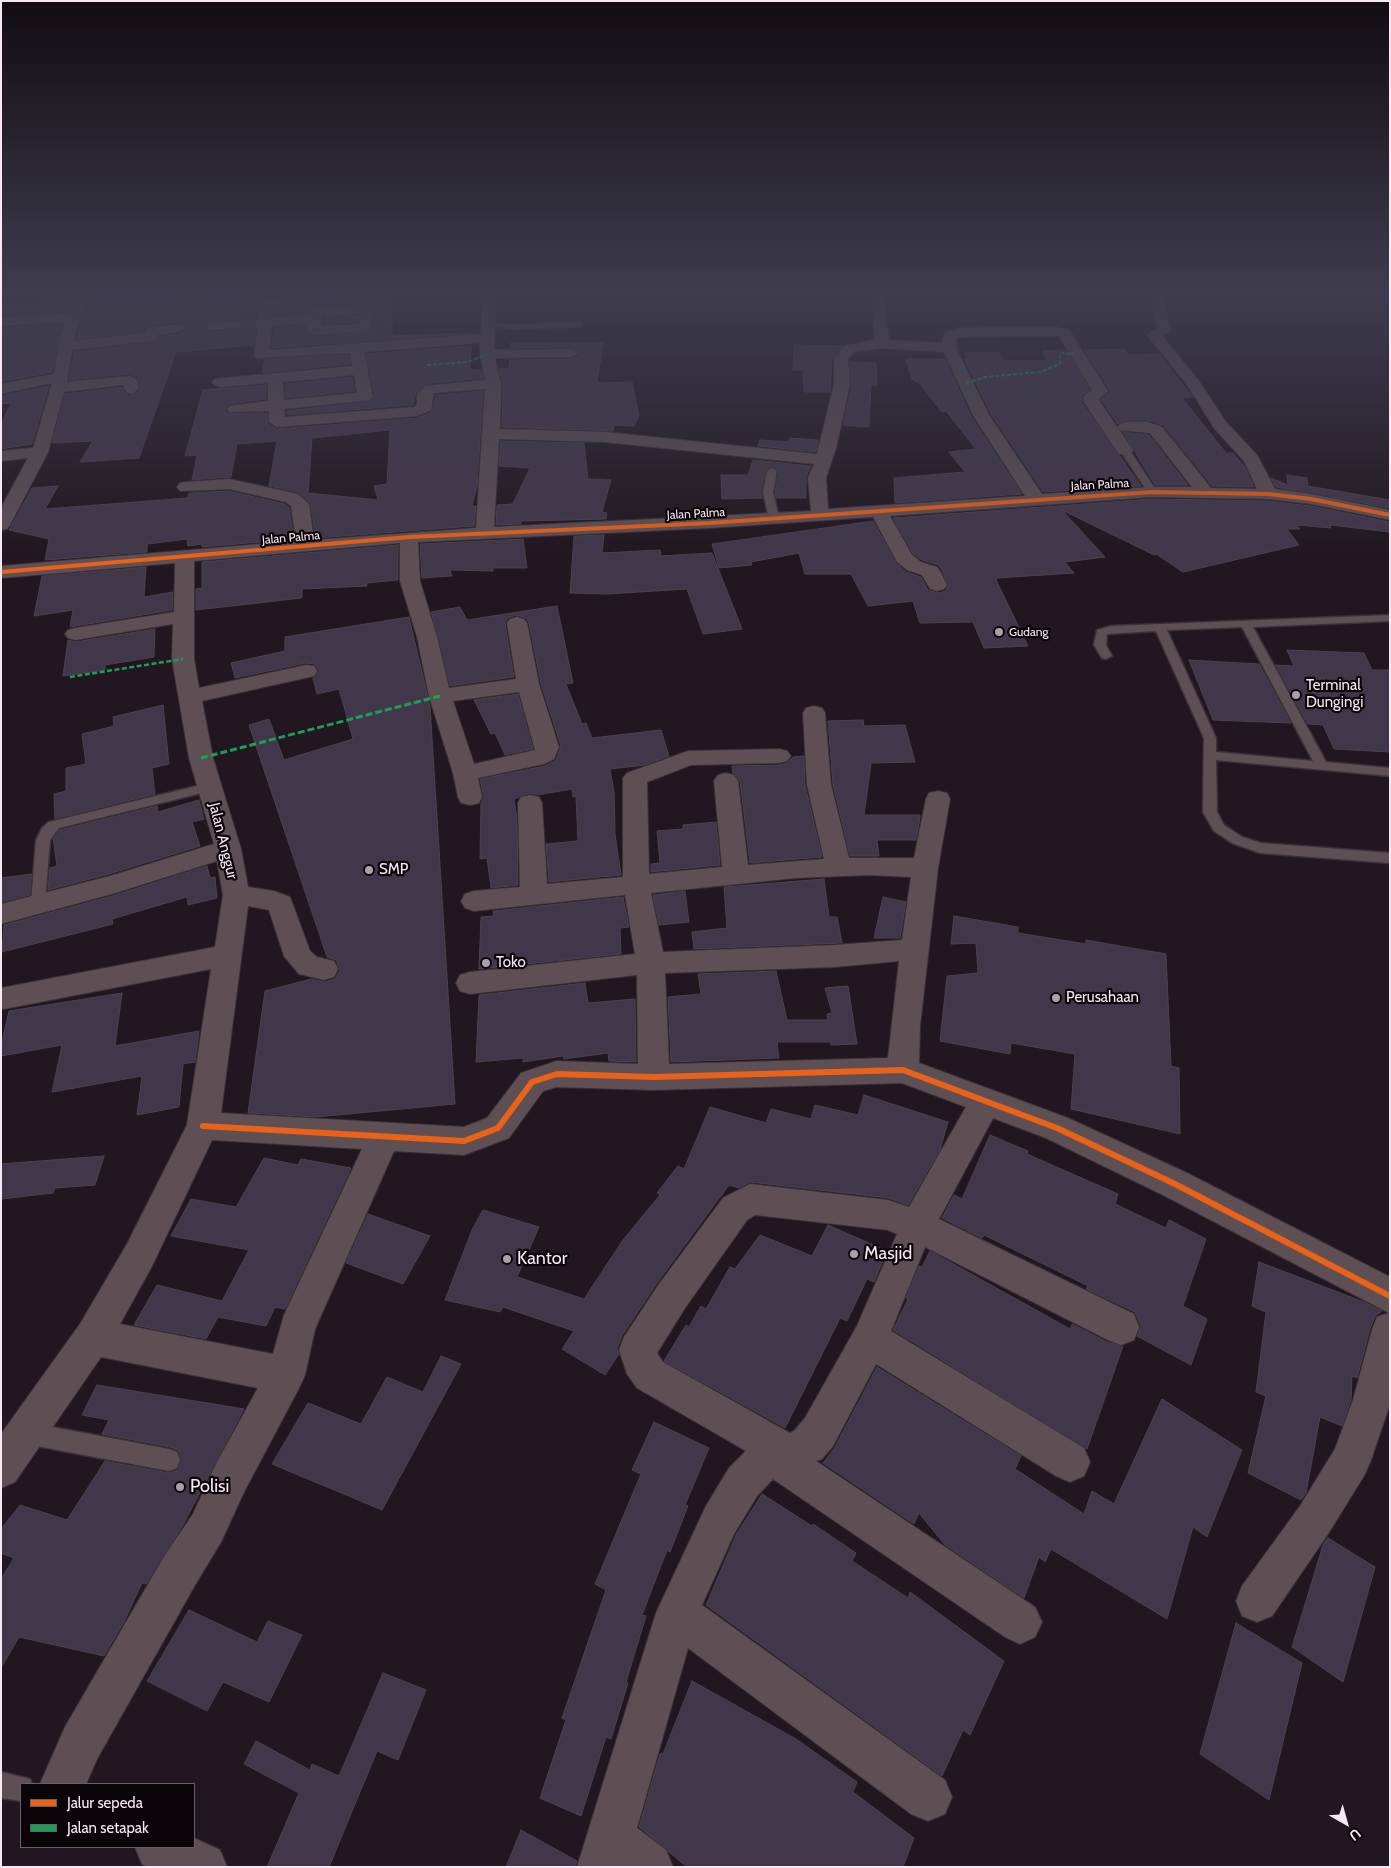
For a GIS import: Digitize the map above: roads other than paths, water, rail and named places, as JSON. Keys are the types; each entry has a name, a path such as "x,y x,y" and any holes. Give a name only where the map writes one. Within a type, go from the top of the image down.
{"street":[{"path":"1,389 59,382"},
{"path":"1,525 40,452 60,382"},
{"path":"130,382 131,388"},
{"path":"272,417 276,382"},
{"path":"272,417 365,397 362,382"},
{"path":"820,516 817,478 831,437 842,382"},
{"path":"965,382 981,415 1036,499"},
{"path":"1095,382 1100,391 1091,397 1092,402 1125,450"},
{"path":"1193,382 1220,425 1250,459 1268,494"},
{"path":"235,409 272,417 417,411 424,408 425,394 430,389 492,384 485,532"},
{"path":"1126,427 1148,427 1156,430 1205,492"},
{"path":"491,434 605,437 822,460"},
{"path":"1,456 40,452"},
{"path":"186,487 229,484 292,498 300,504 306,546"},
{"name":"Jalan Palma","path":"1,572 485,532 774,519 1152,492 1268,494 1311,499 1390,515"},
{"path":"879,512 904,558 914,566 930,571 937,585"},
{"path":"409,538 410,581 427,637 440,696 465,773 470,797"},
{"name":"Jalan Anggur","path":"1,1468 93,1337 140,1256 203,1126 236,896 228,849 201,758 183,659 185,557"},
{"path":"75,634 184,616"},
{"path":"465,773 536,759 546,754 547,747 528,684 517,623"},
{"path":"190,697 306,671"},
{"path":"440,696 528,684"},
{"path":"814,713 819,785 839,868"},
{"path":"654,1077 651,963 636,885 634,778 688,758 778,756"},
{"path":"726,781 736,875"},
{"path":"903,1070 905,1026 925,868 938,799"},
{"path":"530,803 534,896"},
{"path":"1,914 228,849"},
{"path":"474,901 736,875 839,868 925,868"},
{"path":"236,896 274,901 281,904 298,956 309,966 324,969"},
{"path":"470,983 651,963 835,956 915,949"},
{"path":"4,998 227,955"},
{"path":"203,1126 464,1141 484,1135 498,1128 532,1082 557,1074 654,1077 903,1070 1057,1128 1175,1184 1390,1296"},
{"path":"649,1867 605,1852 677,1613 720,1520 743,1482 759,1464 808,1445 819,1432 870,1339 917,1226 986,1101"},
{"path":"62,1783 81,1743 180,1570 207,1528 253,1434 286,1376 297,1328 384,1137"},
{"path":"1020,1622 782,1456 650,1375 640,1361 637,1350 642,1339 736,1209 750,1199 888,1215 917,1226 1121,1327"},
{"path":"1257,1600 1314,1520 1350,1460 1372,1400 1390,1330"},
{"path":"93,1337 286,1376"},
{"path":"870,1339 1070,1462"},
{"path":"677,1613 928,1797"},
{"path":"161,1848 203,1867"}],"lane":[{"path":"1125,450 1152,492"},
{"path":"772,471 768,492 774,519"},
{"path":"1106,656 1100,645 1101,632 1111,629 1390,618"},
{"path":"1245,624 1322,766"},
{"path":"1160,627 1210,738 1210,812 1219,828 1237,840 1260,848 1390,858"},
{"path":"1210,755 1390,772"},
{"path":"38,904 43,840 47,831 54,826 209,787"},
{"path":"25,1433 169,1460"},
{"path":"1,1785 20,1788"}],"place":[{"name":"Gudang","path":"999,632"},
{"name":"Terminal Dungingi","path":"1296,695"},
{"name":"SMP","path":"369,870"},
{"name":"Toko","path":"486,963"},
{"name":"Perusahaan","path":"1056,998"},
{"name":"Masjid","path":"854,1254"},
{"name":"Kantor","path":"507,1259"},
{"name":"Polisi","path":"180,1487"}]}
